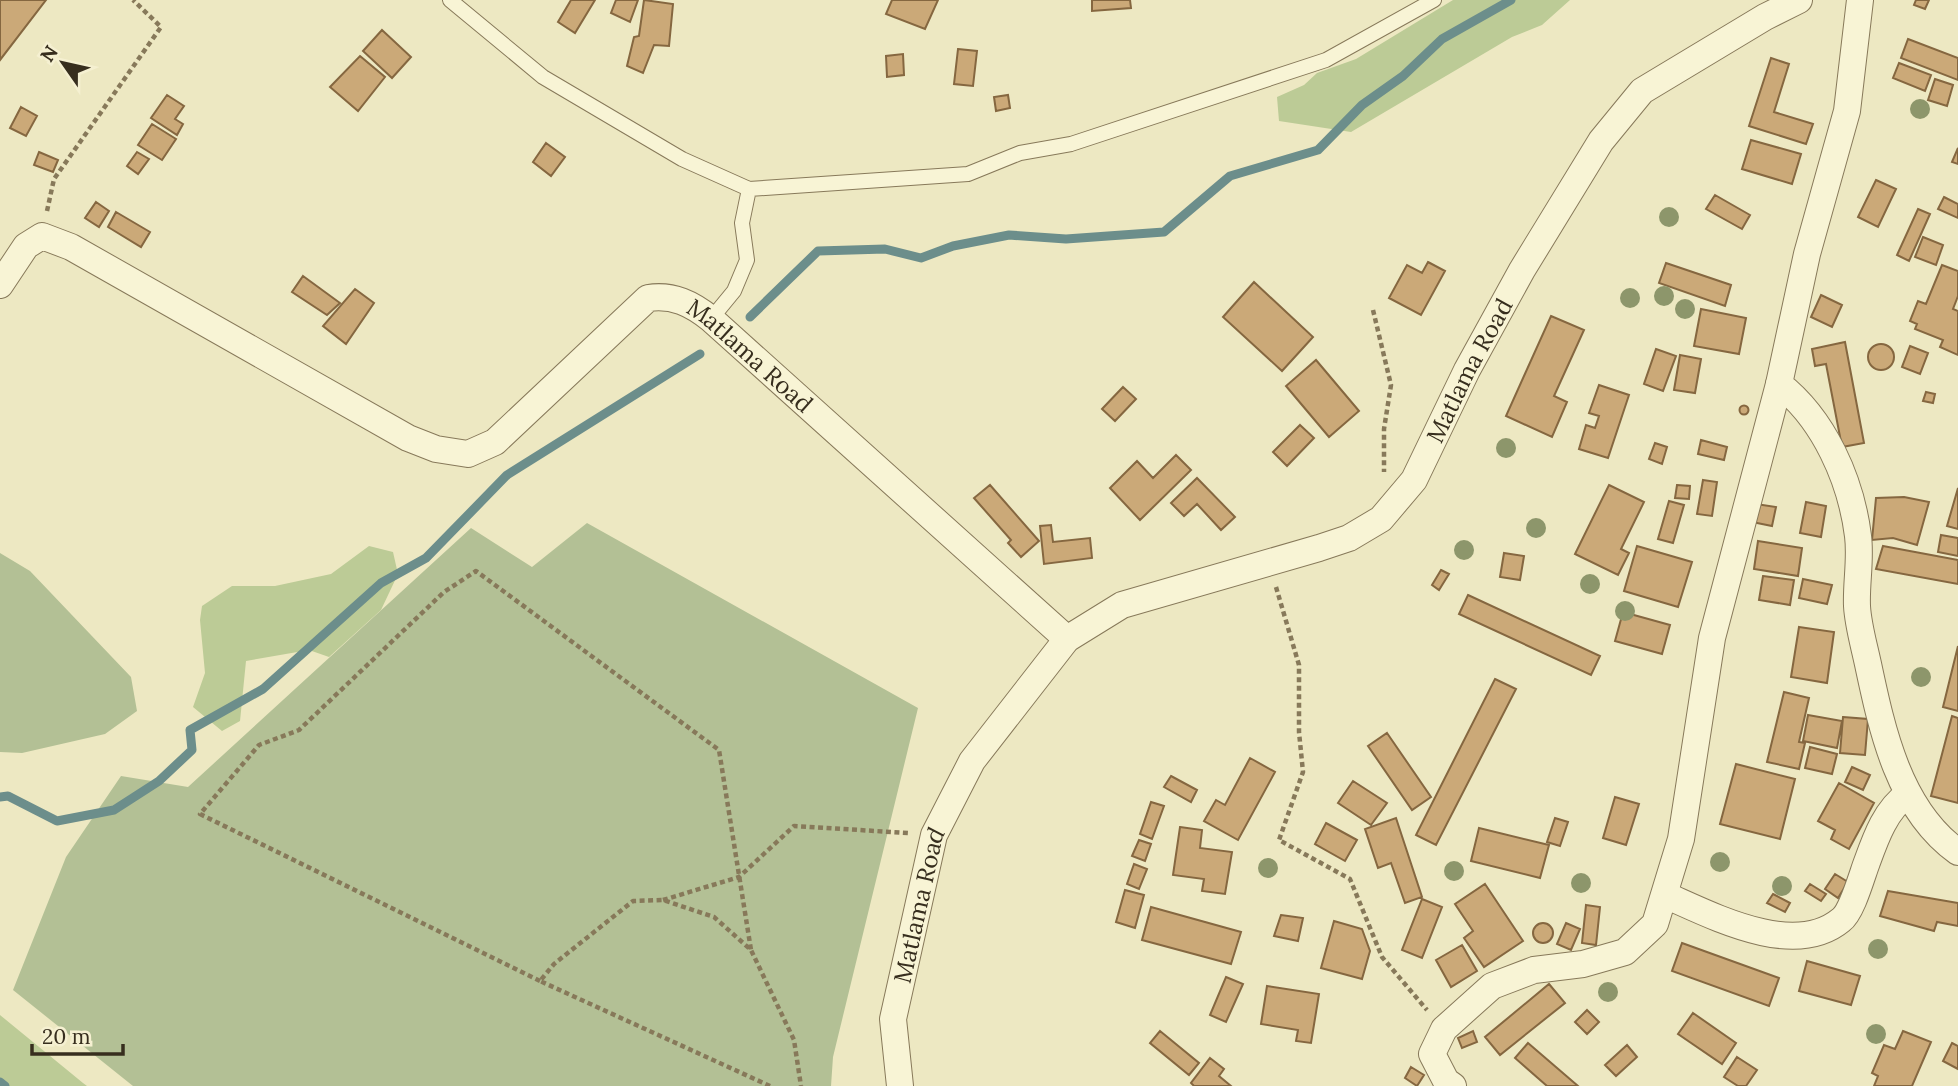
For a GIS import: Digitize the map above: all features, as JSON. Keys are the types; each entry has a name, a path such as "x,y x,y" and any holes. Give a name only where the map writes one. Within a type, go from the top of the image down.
{"street":[{"name":"Matlama Road","path":"900,1086 893,1019 934,835 972,761 1067,639 1122,605 1349,538 1381,519 1414,480 1467,370 1522,270 1601,141 1642,91 1765,17 1799,0"},
{"path":"1453,1086 1446,1081 1432,1054 1444,1029 1492,985 1534,970 1583,964 1625,952 1655,925 1681,839 1712,638 1779,384 1807,254 1847,111 1860,0"},
{"path":"0,285 26,246 42,236"},
{"name":"Matlama Road","path":"42,236 71,247 408,438 436,449 468,454 495,442 648,298 663,296 694,306 1067,639"},
{"path":"1779,384 1798,399 1847,479 1859,538 1857,608 1883,733 1908,794 1947,844 1958,852"},
{"path":"1665,895 1748,930 1815,935 1844,919 1877,834 1897,801 1908,794"}],"lane":[{"path":"450,0 543,77 682,159 749,189 968,174 1020,153 1071,144 1326,60 1434,0"},
{"path":"711,319 734,291 747,260 742,223 749,189"}],"path":[{"path":"42,236 54,179 161,27 133,0"},
{"path":"1373,310 1391,386 1384,429 1384,474 1402,494"},
{"path":"1270,561 1299,665 1299,732 1303,772 1279,840 1350,879 1382,957 1444,1029"},
{"path":"770,1086 540,981 201,814 259,745 299,730 444,592 476,571 719,750 751,950 794,1040 801,1086"},
{"path":"540,981 554,964 633,901 663,900 739,877 794,826 934,835"},
{"path":"663,900 714,917 751,950"}],"green space":[{"path":"1453,0 1570,0 1542,25 1512,37 1351,132 1279,121 1277,97 1304,85 1317,73 1356,59"},
{"path":"587,523 918,708 833,1057 831,1086 133,1086 13,990 66,857 121,776 188,787 471,528 532,567"},
{"path":"369,546 393,552 398,574 381,610 329,657 309,650 246,661 240,721 222,731 193,707 205,673 200,620 202,606 232,586 275,586 331,574"},
{"path":"0,553 30,571 131,677 137,711 105,734 22,753 0,752"},
{"path":"0,1015 83,1083 87,1086 0,1086"}],"building":[{"path":"0,0 46,0 0,60"},
{"path":"571,0 595,0 575,33 558,22"},
{"path":"616,0 638,0 630,22 611,13"},
{"path":"644,0 673,4 669,46 654,45 643,73 627,66 634,37 639,36"},
{"path":"892,0 938,0 925,29 886,14"},
{"path":"1092,0 1130,0 1131,8 1092,11"},
{"path":"1916,0 1929,0 1925,9 1914,5"},
{"path":"382,30 411,57 392,78 363,51"},
{"path":"1908,39 1958,58 1958,80 1901,58"},
{"path":"958,49 977,51 973,86 954,84"},
{"path":"903,54 904,75 887,77 886,56"},
{"path":"360,56 385,77 358,111 330,87"},
{"path":"1771,58 1789,64 1774,112 1813,124 1806,144 1749,126"},
{"path":"1899,63 1931,75 1925,91 1893,78"},
{"path":"1935,79 1953,85 1947,106 1928,100"},
{"path":"167,95 184,106 175,119 183,124 177,135 151,118"},
{"path":"1008,95 1010,108 996,111 994,97"},
{"path":"21,107 37,116 26,136 10,128"},
{"path":"152,124 176,139 162,160 138,145"},
{"path":"1751,140 1801,154 1792,184 1742,169"},
{"path":"546,143 565,157 551,176 533,162"},
{"path":"1958,148 1958,164 1952,162"},
{"path":"39,152 58,160 53,172 34,165"},
{"path":"137,152 149,159 138,174 127,166"},
{"path":"1876,180 1896,189 1878,227 1858,217"},
{"path":"1715,195 1750,215 1742,229 1706,209"},
{"path":"1944,197 1958,204 1958,218 1938,209"},
{"path":"96,202 109,211 99,227 85,218"},
{"path":"1918,209 1930,214 1909,261 1897,255"},
{"path":"116,212 150,232 141,247 108,227"},
{"path":"1923,237 1943,245 1936,265 1915,257"},
{"path":"1428,262 1445,271 1421,315 1389,298 1407,265 1422,273"},
{"path":"1666,263 1731,285 1725,306 1659,283"},
{"path":"1942,265 1958,271 1958,296 1953,309 1958,311 1958,355 1940,347 1943,340 1915,329 1917,324 1910,321 1918,301 1926,304"},
{"path":"303,276 340,303 327,315 292,292"},
{"path":"1254,282 1313,337 1282,371 1223,317"},
{"path":"355,289 374,303 346,344 323,326"},
{"path":"1821,295 1842,305 1832,327 1811,317"},
{"path":"1701,309 1746,318 1739,354 1694,346"},
{"path":"1551,316 1584,330 1554,396 1567,402 1552,437 1506,416"},
{"path":"1845,342 1864,443 1842,447 1826,364 1815,366 1812,349"},
{"path":"1881,344 1890,348 1894,357 1890,366 1881,370 1872,366 1868,357 1872,348"},
{"path":"1910,346 1928,353 1920,374 1902,367"},
{"path":"1656,349 1676,356 1663,391 1644,384"},
{"path":"1680,355 1701,359 1695,393 1674,390"},
{"path":"1316,360 1359,411 1329,437 1286,386"},
{"path":"1599,385 1629,395 1608,458 1579,449 1586,425 1595,428 1599,416 1589,413"},
{"path":"1123,387 1136,399 1115,421 1102,409"},
{"path":"1926,392 1935,394 1933,403 1923,401"},
{"path":"1744,406 1748,410 1744,414 1740,410"},
{"path":"1300,425 1314,438 1287,466 1273,452"},
{"path":"1701,440 1727,447 1724,460 1698,454"},
{"path":"1655,443 1667,447 1662,464 1649,459"},
{"path":"1176,455 1191,470 1140,520 1110,488 1137,461 1153,478"},
{"path":"1197,478 1235,517 1221,530 1197,504 1184,516 1171,503"},
{"path":"1703,480 1717,482 1712,516 1697,514"},
{"path":"990,485 1039,541 1021,557 1008,543 1011,540 974,498"},
{"path":"1609,485 1644,502 1621,549 1629,553 1618,575 1575,554"},
{"path":"1677,485 1690,486 1689,499 1675,498"},
{"path":"1958,488 1958,529 1947,526"},
{"path":"1904,497 1929,502 1917,545 1893,538 1872,540 1876,498"},
{"path":"1669,501 1684,505 1673,543 1658,539"},
{"path":"1806,502 1826,506 1821,537 1800,533"},
{"path":"1756,504 1776,507 1772,526 1752,522"},
{"path":"1051,525 1053,542 1090,538 1092,558 1044,564 1040,526"},
{"path":"1941,535 1958,538 1958,556 1938,552"},
{"path":"1758,541 1802,548 1798,576 1754,569"},
{"path":"1637,546 1692,562 1678,607 1624,591"},
{"path":"1883,546 1958,560 1958,584 1876,569"},
{"path":"1504,553 1524,556 1520,580 1500,577"},
{"path":"1441,570 1449,574 1439,590 1432,585"},
{"path":"1763,576 1794,580 1790,605 1759,600"},
{"path":"1803,579 1832,585 1827,604 1799,598"},
{"path":"1468,595 1600,656 1591,675 1459,614"},
{"path":"1623,612 1670,625 1662,654 1615,641"},
{"path":"1799,627 1834,632 1827,683 1791,677"},
{"path":"1958,646 1958,711 1943,707"},
{"path":"1495,679 1516,689 1436,845 1416,835"},
{"path":"1784,692 1809,698 1799,742 1805,743 1799,769 1767,762"},
{"path":"1808,715 1842,721 1837,748 1803,741"},
{"path":"1952,716 1958,718 1958,803 1931,796"},
{"path":"1843,717 1868,719 1865,755 1840,753"},
{"path":"1387,733 1431,797 1412,810 1368,746"},
{"path":"1810,747 1837,754 1832,774 1805,768"},
{"path":"1250,758 1275,772 1238,840 1204,821 1216,800 1225,805"},
{"path":"1736,764 1795,779 1780,839 1720,824"},
{"path":"1852,767 1870,775 1863,790 1845,782"},
{"path":"1171,776 1197,790 1191,802 1164,787"},
{"path":"1353,781 1387,803 1371,825 1338,803"},
{"path":"1839,783 1874,803 1849,849 1831,839 1835,830 1818,821"},
{"path":"1615,797 1639,804 1626,845 1603,838"},
{"path":"1151,802 1164,806 1152,839 1140,834"},
{"path":"1396,818 1422,897 1405,903 1391,863 1378,868 1365,829"},
{"path":"1555,818 1568,822 1560,846 1547,842"},
{"path":"1326,823 1357,840 1345,861 1315,844"},
{"path":"1180,827 1202,830 1200,848 1232,852 1225,894 1202,891 1204,879 1173,875"},
{"path":"1479,828 1549,845 1540,878 1471,861"},
{"path":"1139,840 1151,844 1145,861 1132,856"},
{"path":"1134,864 1147,869 1139,889 1127,884"},
{"path":"1835,874 1848,882 1838,898 1825,889"},
{"path":"1485,884 1523,941 1484,967 1464,938 1473,931 1455,904"},
{"path":"1810,884 1826,894 1821,901 1805,891"},
{"path":"1125,890 1144,895 1135,928 1116,922"},
{"path":"1888,891 1958,903 1958,926 1937,922 1934,931 1880,916"},
{"path":"1773,894 1790,903 1785,912 1767,903"},
{"path":"1422,899 1442,907 1422,958 1402,950"},
{"path":"1586,905 1600,907 1596,945 1582,943"},
{"path":"1151,907 1241,932 1231,964 1142,940"},
{"path":"1281,915 1303,918 1298,941 1274,936"},
{"path":"1334,921 1362,929 1370,951 1362,979 1321,968"},
{"path":"1543,923 1550,926 1553,933 1550,940 1543,943 1536,940 1533,933 1536,926"},
{"path":"1566,923 1580,929 1571,950 1557,944"},
{"path":"1682,943 1779,978 1769,1006 1672,971"},
{"path":"1462,945 1477,971 1451,987 1436,960"},
{"path":"1807,961 1860,976 1851,1005 1799,991"},
{"path":"1226,977 1243,984 1226,1022 1210,1015"},
{"path":"1549,984 1565,1003 1500,1055 1485,1037"},
{"path":"1267,986 1319,994 1311,1043 1296,1041 1298,1030 1261,1024"},
{"path":"1587,1010 1599,1022 1587,1034 1575,1022"},
{"path":"1693,1013 1736,1043 1722,1064 1678,1034"},
{"path":"1160,1031 1199,1063 1189,1075 1150,1043"},
{"path":"1473,1031 1477,1042 1462,1048 1458,1038"},
{"path":"1903,1031 1931,1042 1912,1086 1874,1086 1878,1076 1872,1073 1884,1045 1895,1049"},
{"path":"1528,1043 1578,1086 1547,1086 1515,1058"},
{"path":"1952,1043 1958,1046 1958,1069 1943,1061"},
{"path":"1627,1045 1637,1057 1616,1076 1605,1065"},
{"path":"1737,1057 1757,1070 1746,1086 1738,1086 1724,1077"},
{"path":"1210,1058 1224,1069 1219,1076 1231,1086 1194,1086 1191,1083"},
{"path":"1411,1067 1424,1075 1417,1086 1405,1078"}],"waterway":[{"path":"750,317 818,251 885,249 921,258 953,246 1009,235 1066,239 1164,232 1230,176 1318,150 1362,105 1403,76 1442,39 1511,0"},
{"path":"0,797 8,796 57,821 114,810 159,781 192,750 190,730 263,689 381,583 426,558 507,475 700,354"},
{"path":"0,1082 5,1086"}]}
